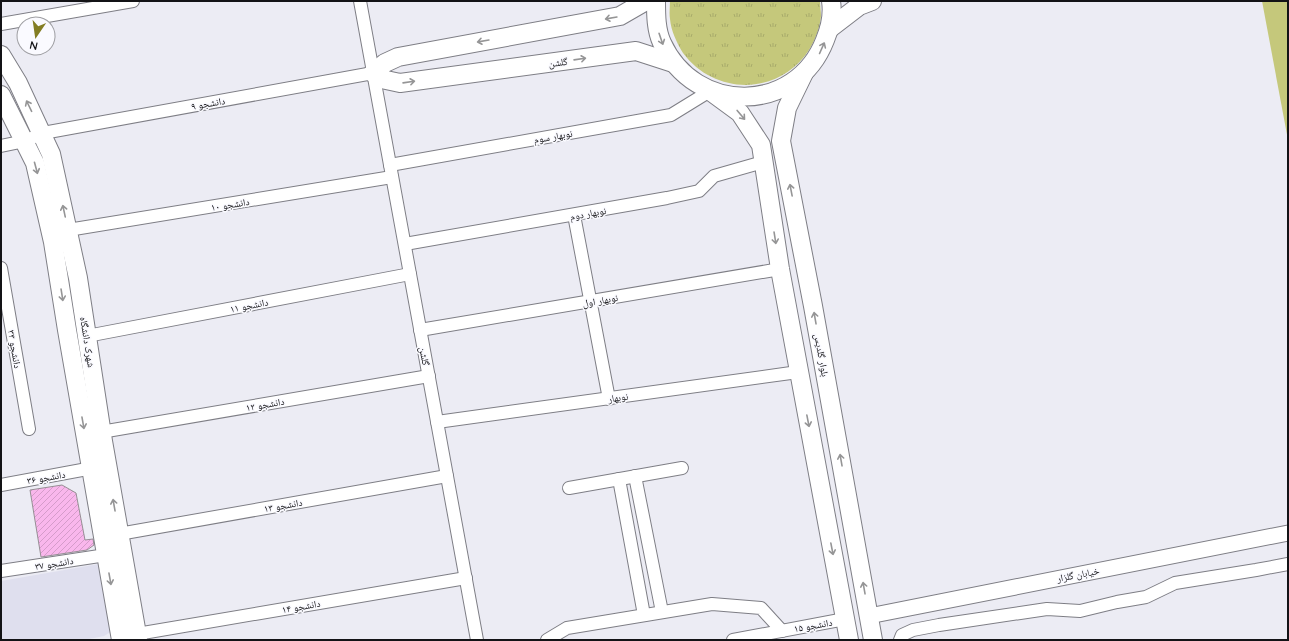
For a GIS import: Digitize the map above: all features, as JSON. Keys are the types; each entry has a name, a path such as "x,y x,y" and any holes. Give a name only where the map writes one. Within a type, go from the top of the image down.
{"main road":[{"path":"656,1 656,19 662,42 673,62 690,79 710,91 740,113 761,145 798,372 849,640"},
{"path":"710,91 735,97 760,96 784,88 804,73 820,52 830,28 831,1"},
{"path":"830,28 859,6 872,1"},
{"path":"373,72 384,63 398,57 620,16 638,3"},
{"name":"گلشن","path":"373,72 386,80 400,83 636,51 673,62"},
{"name":"شهرک دانشگاه","path":"1,55 18,84 51,154 68,230 78,278 101,432 99,467 106,555 126,639"},
{"name":"بلوار گلدیس","path":"804,73 786,108 781,141 828,389 873,640"},
{"name":"شهرک دانشگاه","path":"1,95 35,163 53,242 68,337 99,467 119,534 126,639"},
{"path":"802,392 828,389"},
{"path":"845,619 868,616"}],"street":[{"path":"1,24 133,1"},
{"name":"گلشن","path":"360,1 477,640"},
{"name":"دانشجو ۹","path":"1,146 25,141 42,133 373,72"},
{"name":"نوبهار سوم","path":"391,171 671,115 710,91"},
{"name":"نوبهار دوم","path":"405,244 574,215 699,191 714,176 763,162"},
{"name":"دانشجو ۱۰","path":"68,230 391,171"},
{"path":"574,215 609,399"},
{"name":"دانشجو ۳۳","path":"1,268 29,429"},
{"name":"نوبهار اول","path":"420,330 780,269"},
{"name":"دانشجو ۱۱","path":"87,336 410,274"},
{"name":"نوبهار","path":"437,422 798,372"},
{"name":"دانشجو ۱۲","path":"101,432 429,376"},
{"name":"دانشجو ۳۶","path":"1,485 99,467"},
{"path":"569,488 682,468"},
{"name":"دانشجو ۱۳","path":"119,534 447,476"},
{"path":"635,476 662,612"},
{"path":"619,479 644,615"},
{"name":"خیابان گلزار","path":"868,616 1288,532"},
{"name":"دانشجو ۳۷","path":"1,571 106,555"},
{"path":"900,640 902,635 913,630 1047,609 1080,611 1146,597 1175,584 1288,564"},
{"name":"دانشجو ۱۴","path":"126,639 466,578"},
{"path":"547,640 567,628 712,604 761,608 782,631"},
{"name":"دانشجو ۱۵","path":"733,640 845,619"}],"shaded area":[{"path":"99,564 112,631 104,636 84,640 1,640 1,581"}],"green space":[{"path":"670,1 820,1 821,16 818,29 809,50 796,65 781,76 764,83 747,85 729,83 712,77 696,67 683,53 672,28"},
{"path":"1262,1 1288,1 1288,140"}],"building":[{"path":"62,485 76,493 85,540 93,539 94,545 87,550 41,557 30,490"}]}
